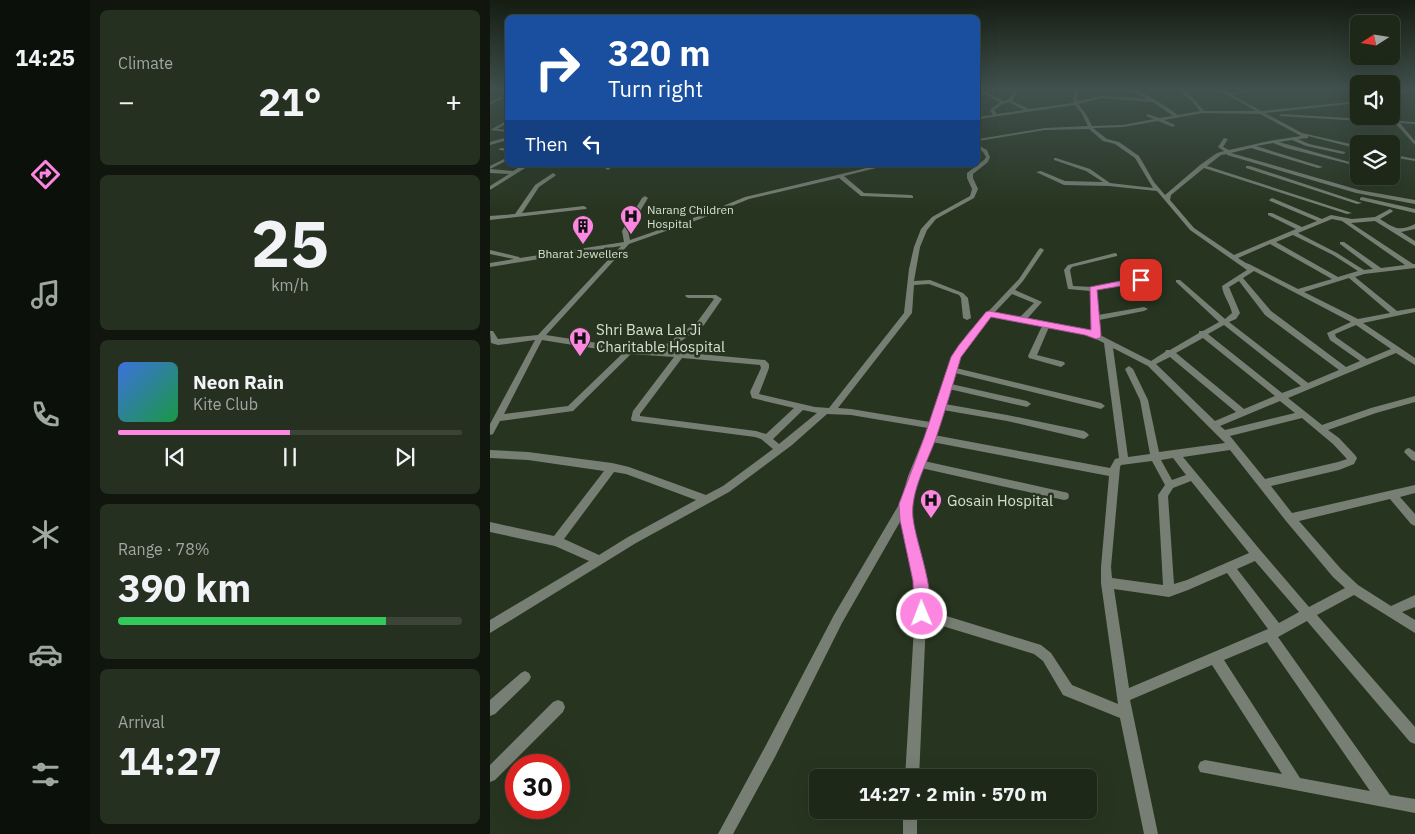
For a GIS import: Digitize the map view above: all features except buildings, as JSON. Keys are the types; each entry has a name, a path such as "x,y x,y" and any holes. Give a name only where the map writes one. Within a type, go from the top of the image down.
{"street":[{"path":"980,140 1049,129"},
{"path":"1091,129 1104,140 1117,143 1137,157 1158,190 1192,229 1211,244 1357,322 1415,362"},
{"path":"1294,129 1304,134 1350,146"},
{"path":"1403,129 1415,144"},
{"path":"491,130 505,131"},
{"path":"1167,200 1168,194 1202,166 1226,152 1306,137 1304,134"},
{"path":"490,144 505,139"},
{"path":"1226,139 1220,146 1226,152 1368,194 1415,202"},
{"path":"1293,139 1308,145 1343,153"},
{"path":"1274,142 1288,148 1350,164"},
{"path":"1247,159 1288,148 1308,145"},
{"path":"980,147 985,151 988,157 980,166"},
{"path":"1253,147 1320,167"},
{"path":"501,149 505,150"},
{"path":"1314,178 1325,157"},
{"path":"1400,157 1415,160"},
{"path":"1056,159 1088,170 1109,184"},
{"path":"490,170 505,160"},
{"path":"1237,177 1255,161"},
{"path":"1202,166 1349,214"},
{"path":"490,188 523,167"},
{"path":"490,265 627,242 698,218 747,198 878,167"},
{"path":"490,627 599,560 707,500 779,449 828,411 903,321 910,307 915,253 924,229 934,218 972,197 975,189 970,173 978,167"},
{"path":"1248,167 1361,201 1415,211"},
{"path":"490,170 514,172"},
{"path":"1039,172 1064,183 1109,184 1158,190"},
{"path":"518,214 537,186 553,175"},
{"path":"841,177 863,195 911,197"},
{"path":"1343,219 1368,194"},
{"path":"627,242 624,237 625,231 645,198"},
{"path":"1272,200 1320,220"},
{"path":"490,218 584,208"},
{"path":"1237,259 1320,220 1334,217 1352,221 1376,220 1390,211"},
{"path":"1270,214 1301,229"},
{"path":"1343,219 1413,266"},
{"path":"1376,220 1415,244"},
{"path":"1395,231 1414,228"},
{"path":"1294,233 1363,272"},
{"path":"490,432 540,337 627,242"},
{"path":"1271,242 1337,279"},
{"path":"1342,243 1379,270"},
{"path":"725,834 766,760 838,619 906,504 952,370 962,347 1028,271 1041,250"},
{"path":"490,252 523,259"},
{"path":"1115,255 1068,267 1070,288 1093,289 1141,280"},
{"path":"1151,364 1224,322 1236,313 1234,305 1225,291 1225,286 1251,270 1237,259"},
{"path":"1298,291 1363,272 1413,266"},
{"path":"1350,276 1396,314"},
{"path":"1240,278 1268,313 1345,371"},
{"path":"1178,281 1224,322 1307,386"},
{"path":"911,283 930,282 961,294 965,301 967,318"},
{"path":"1093,289 1096,335"},
{"path":"1011,291 1038,302 1022,320"},
{"path":"658,354 701,322 718,299 714,296 688,296"},
{"path":"1094,318 1144,309"},
{"path":"1365,361 1331,335 1357,322 1415,310"},
{"path":"989,314 1096,335 1151,364 1223,434 1290,518 1354,589 1415,627"},
{"path":"1047,324 1032,356 1061,364"},
{"path":"490,333 494,341 498,342 540,337 629,351 762,362 765,364 765,368 754,392 755,396 801,407 851,412 933,426"},
{"path":"1202,333 1282,397 1301,415 1321,429 1348,452 1352,458 1351,461 1339,466 1263,484"},
{"path":"1108,342 1124,460"},
{"path":"1214,425 1365,361 1396,350"},
{"path":"499,418 570,409 629,351"},
{"path":"1169,352 1243,413"},
{"path":"679,356 636,413 635,419 756,434 766,438 779,449"},
{"path":"1129,369 1144,400 1155,457 1170,485"},
{"path":"952,370 1102,406"},
{"path":"947,386 1027,404"},
{"path":"1321,429 1374,410 1413,402"},
{"path":"940,406 1084,435"},
{"path":"766,438 801,407"},
{"path":"1223,434 1301,415"},
{"path":"930,438 1114,473"},
{"path":"1151,834 1123,697 1107,583 1106,567 1115,466 1118,462 1124,460 1232,446"},
{"path":"490,454 523,455 612,467 647,476 707,500"},
{"path":"1175,454 1257,554 1415,737"},
{"path":"920,464 1064,496"},
{"path":"556,541 612,467"},
{"path":"1169,591 1163,495 1170,485 1193,476"},
{"path":"1290,518 1415,489"},
{"path":"1392,495 1415,521"},
{"path":"906,504 906,520 920,581 922,614 913,769"},
{"path":"490,527 556,541 599,560"},
{"path":"1107,583 1169,591 1188,585 1257,554"},
{"path":"1229,567 1386,801"},
{"path":"1123,697 1273,633 1310,615 1354,589"},
{"path":"1390,612 1415,601"},
{"path":"922,614 1037,649 1047,658 1068,690 1126,714"},
{"path":"1215,658 1296,784"},
{"path":"490,709 525,676"},
{"path":"490,775 558,707"},
{"path":"1205,767 1415,806"},
{"path":"910,819 910,834"}],"place":[{"name":"Narang Children Hospital","path":"631,235"},
{"name":"Bharat Jewellers","path":"583,245"},
{"name":"Shri Bawa Lal Ji Charitable Hospital","path":"580,357"},
{"name":"Gosain Hospital","path":"931,519"}],"route":[{"path":"922,614 922,594 918,568 906,520 906,504 910,487 930,438 956,357 962,347 989,314 1096,335 1093,289 1141,280"}]}
